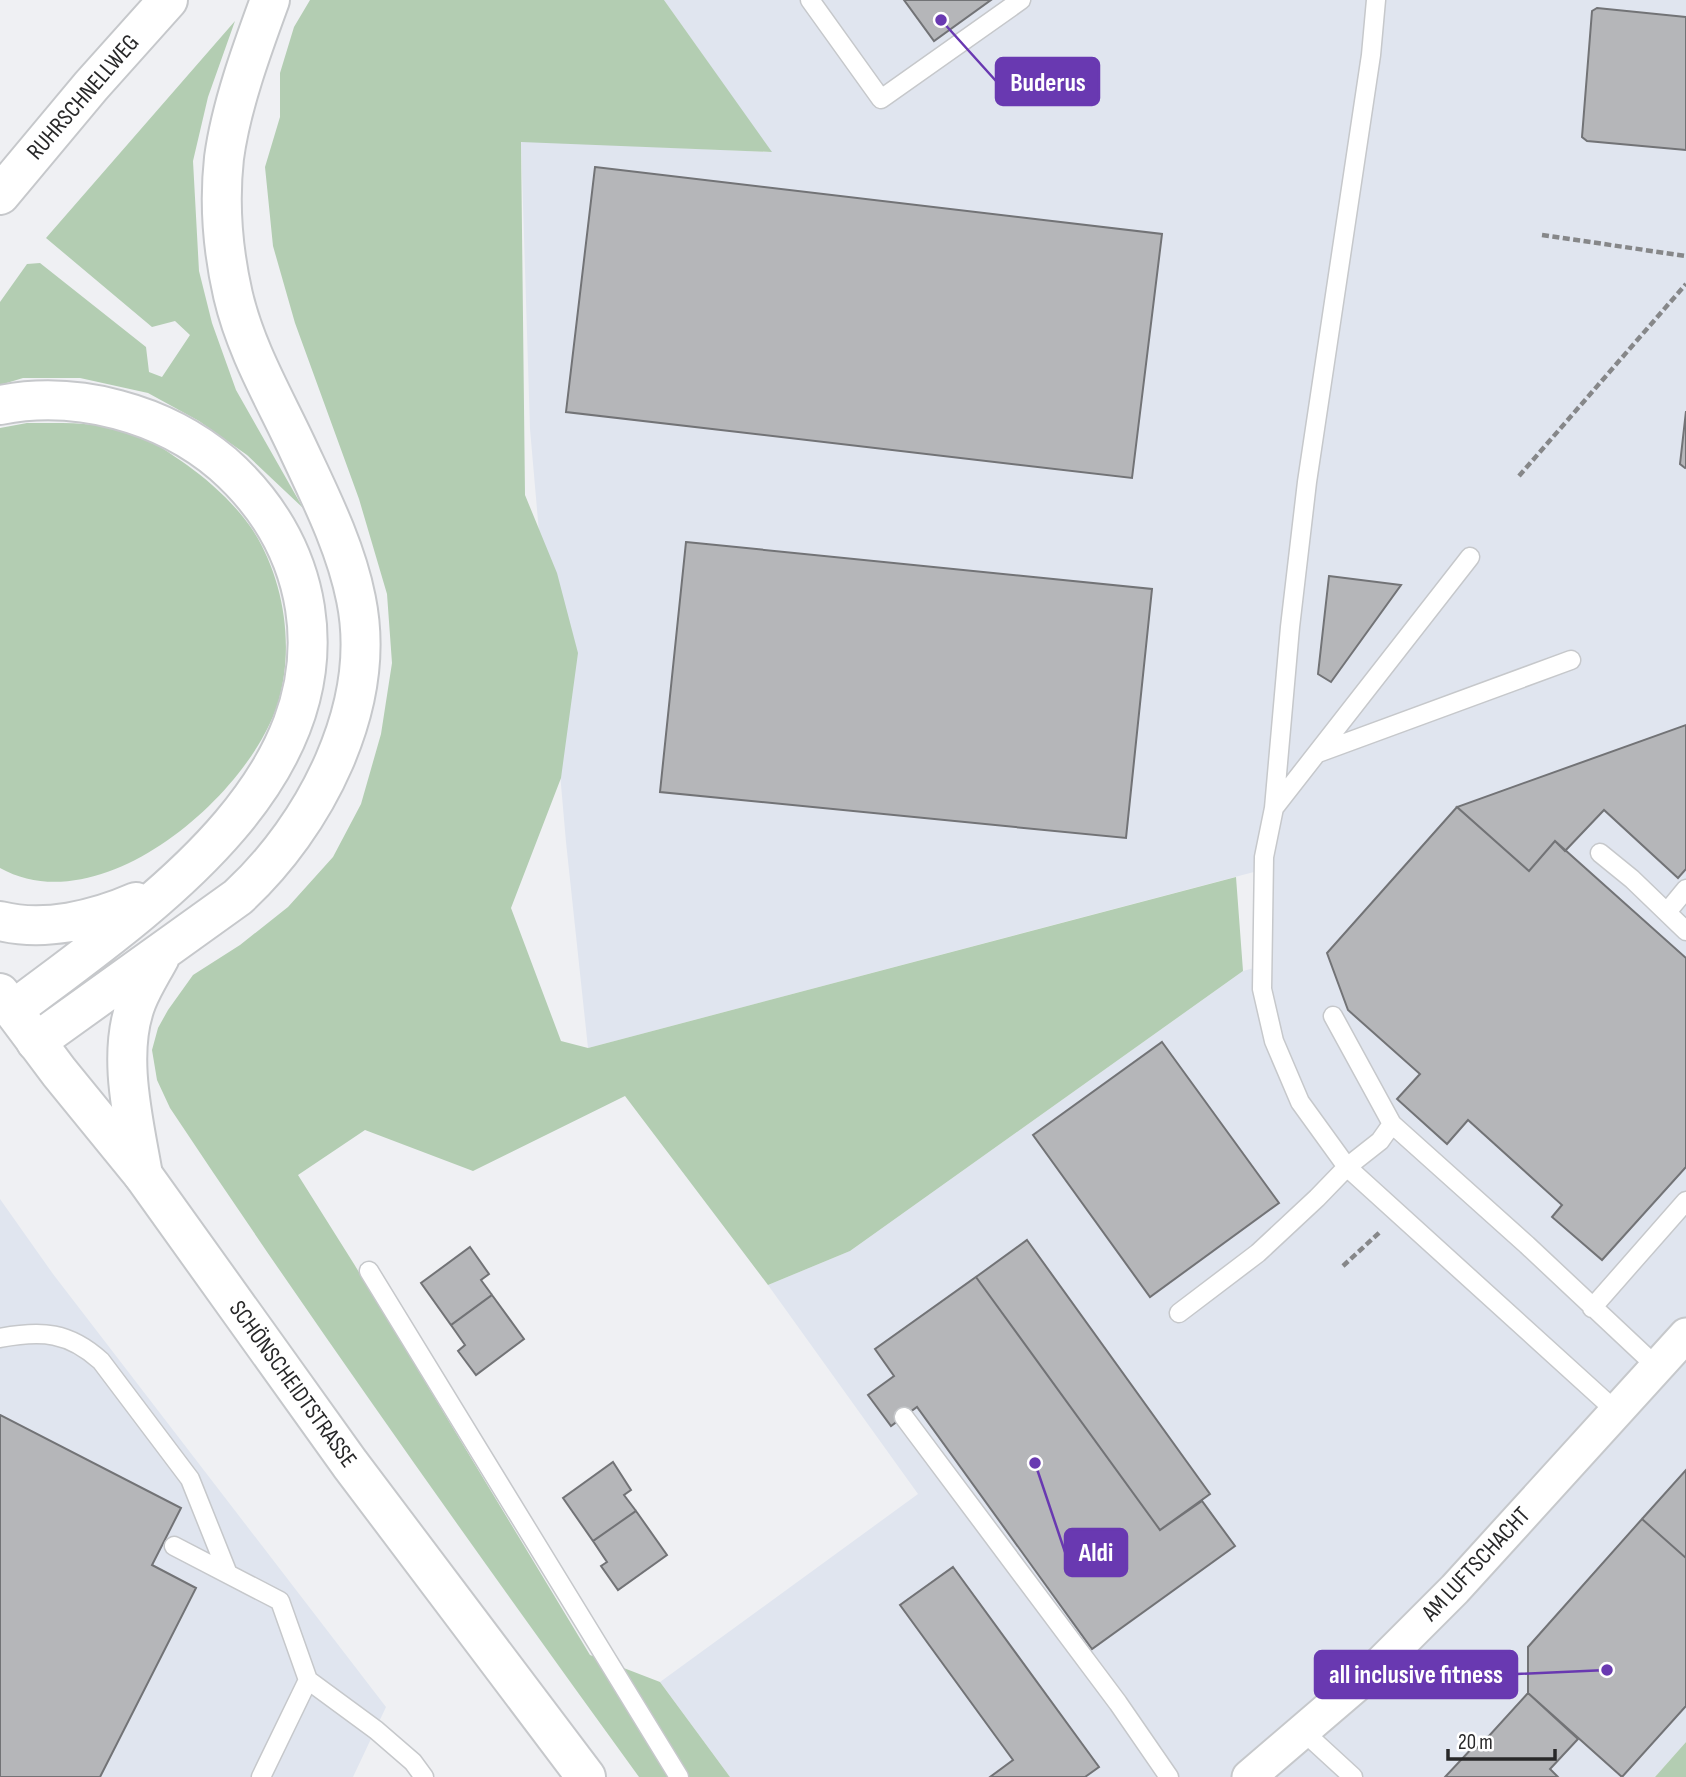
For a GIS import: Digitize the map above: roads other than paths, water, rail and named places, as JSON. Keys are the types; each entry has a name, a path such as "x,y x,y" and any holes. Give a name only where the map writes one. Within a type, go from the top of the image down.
{"main road":[{"name":"RUHRSCHNELLWEG","path":"0,195 90,86 168,0"},
{"path":"36,1042 238,897 265,871 316,801 335,762 354,703 359,621 349,571 299,450 260,374 245,336 233,295 228,263 221,194 225,155 237,104 270,0"},
{"path":"0,405 26,401 88,404 151,420 181,434 207,451 255,497 276,526 292,557 303,593 309,653 297,713 268,773 240,815 208,852 173,885 6,1001"},
{"path":"0,921 38,924 93,918 173,885"},
{"path":"143,1175 129,1092 129,1039 136,1003 163,952"},
{"name":"SCHÖNSCHEIDTSTRASSE","path":"6,1001 143,1175 404,1537 586,1777"}],"street":[{"name":"AM LUFTSCHACHT","path":"1249,1777 1375,1669 1455,1589 1686,1335"}],"lane":[{"path":"810,0 881,99 1021,0"},
{"path":"1376,0 1371,55 1307,482 1290,627 1274,808 1264,857 1262,989 1274,1041 1300,1102 1348,1167 1617,1412"},
{"path":"1274,808 1470,557"},
{"path":"1318,753 1572,660"},
{"path":"1601,853 1686,931"},
{"path":"1667,912 1686,889"},
{"path":"1333,1016 1392,1124 1657,1367"},
{"path":"1179,1313 1258,1253 1380,1140 1392,1124"},
{"path":"1592,1308 1686,1201"},
{"path":"369,1271 679,1777"},
{"path":"0,1339 53,1334 86,1348 102,1361 190,1479 228,1574"},
{"path":"904,1417 1118,1703 1169,1777"},
{"path":"174,1546 280,1601 308,1680 376,1730 413,1762 425,1777"},
{"path":"261,1777 308,1680"},
{"path":"1304,1732 1353,1777"}],"place":[{"name":"Buderus","path":"941,20"},
{"name":"Aldi","path":"1035,1463"},
{"name":"all inclusive fitness","path":"1607,1670"}]}
